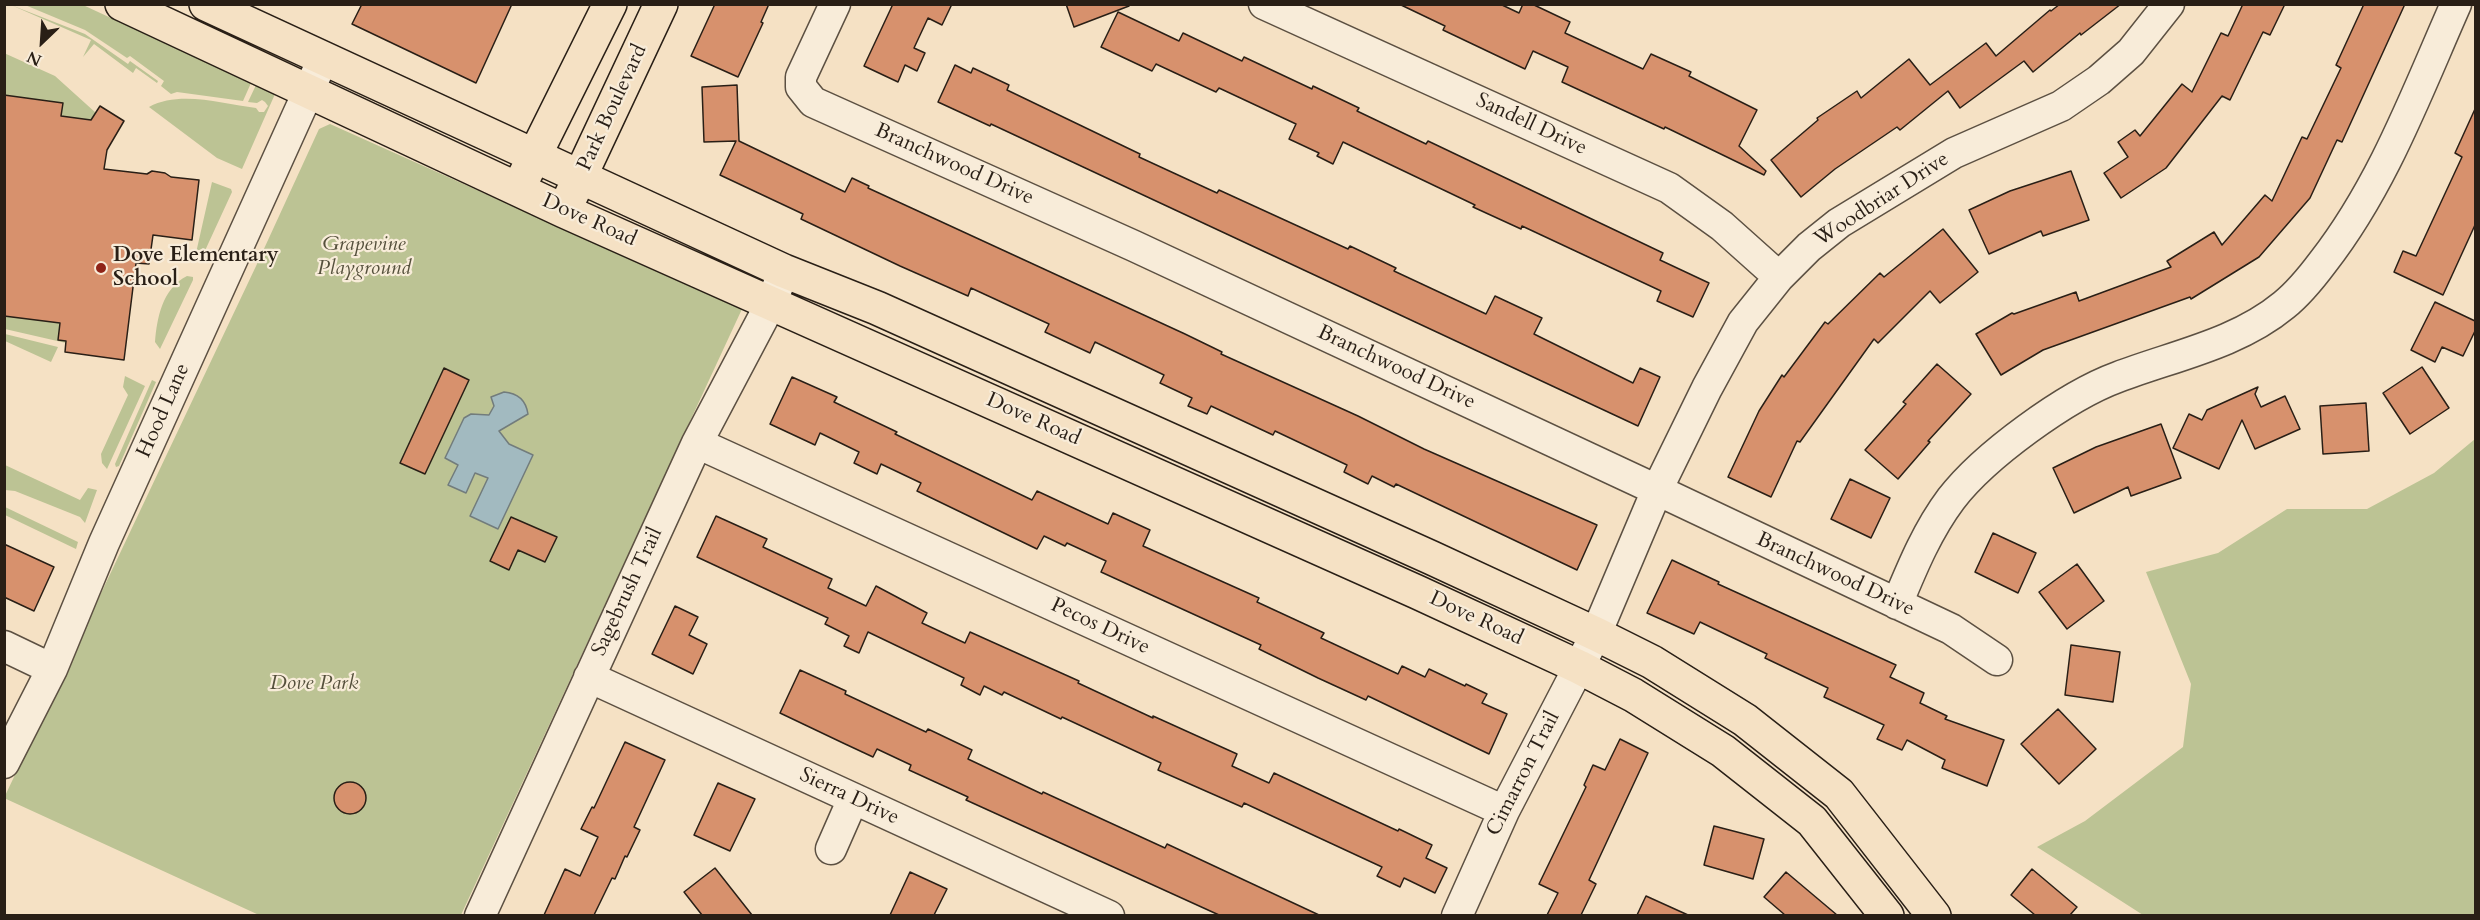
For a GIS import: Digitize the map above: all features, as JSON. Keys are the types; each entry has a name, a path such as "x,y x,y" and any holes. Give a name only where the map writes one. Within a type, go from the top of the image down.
{"main road":[{"name":"Dove Road","path":"122,4 564,211 1417,592 1579,667 1633,695 1723,751 1812,821 1887,915"},
{"name":"Dove Road","path":"206,4 784,272 888,313 1432,558 1596,634 1652,663 1745,720 1839,794 1934,915"},
{"path":"518,189 610,4"},
{"name":"Park Boulevard","path":"564,211 662,4"}],"street":[{"name":"Branchwood Drive","path":"835,4 801,77 801,87 813,102 1134,246 1658,490 1951,629 1997,660"},
{"name":"Sandell Drive","path":"1264,4 1669,188 1722,226 1779,277"},
{"name":"Woodbriar Drive","path":"1596,634 1658,490 1707,388 1743,322 1779,277 1809,247 1839,222 1954,153 2061,106 2099,80 2132,52 2169,4"},
{"path":"1897,604 1918,554 1951,500 1975,472 2048,414 2116,377 2208,346 2250,326 2282,308 2301,290 2343,236 2379,175 2456,4"},
{"name":"Hood Lane","path":"4,763 51,669 104,543 323,59"},
{"name":"Sagebrush Trail","path":"480,915 697,443 771,303 784,272"},
{"name":"Pecos Drive","path":"697,443 1504,811"},
{"name":"Cimarron Trail","path":"1457,915 1504,811 1596,634"},
{"path":"4,646 51,669"},
{"name":"Sierra Drive","path":"589,677 1094,912"},
{"path":"831,849 853,798"}],"green space":[{"path":"11,5 85,34 128,64 130,61 158,81 157,83 136,68 133,73 94,44 83,57 91,40"},
{"path":"25,5 83,5 251,83 243,101 177,92 171,94 161,86 164,81 130,56 127,58 85,30"},
{"path":"4,53 55,76 96,113 84,132 75,118 61,116 62,103 5,95"},
{"path":"256,85 275,94 242,169 217,158 149,107 174,99 188,99 216,101 256,108 259,112 264,112 268,106 262,100 257,103 248,102"},
{"name":"Dove Park","path":"330,124 742,309 461,915 259,915 4,798 319,129"},
{"path":"212,182 231,189 232,192 203,255 196,253"},
{"path":"187,276 193,277 193,280 160,349 155,342 162,305 172,288"},
{"path":"5,316 60,323 66,343 5,329"},
{"path":"5,334 58,347 51,362 5,341"},
{"path":"125,376 145,386 107,469 102,463 101,454 128,395 123,387"},
{"path":"152,380 156,382 119,466 116,467 115,464"},
{"path":"2475,439 2475,915 2143,915 2037,847 2085,821 2183,747 2191,684 2146,572 2218,553 2287,509 2367,509 2434,473"},
{"path":"5,465 80,500 88,488 97,490 85,523 80,517 15,491 5,490"},
{"path":"5,507 78,542 76,549 5,515"}],"water":[{"path":"504,392 520,398 528,414 499,431 509,444 533,455 498,529 470,516 488,478 475,473 466,493 448,485 458,465 445,458 464,418 471,414 489,415 494,406 491,397"}],"building":[{"path":"362,4 512,4 476,83 352,24"},
{"path":"715,4 769,4 761,22 763,23 738,77 691,56"},
{"path":"893,4 952,4 942,25 928,18 914,48 925,53 917,71 905,65 898,82 864,66"},
{"path":"1066,4 1128,4 1129,6 1074,27"},
{"path":"1399,4 1500,4 1519,13 1523,4 1532,4 1570,22 1565,33 1643,69 1651,54 1691,72 1689,76 1757,110 1739,146 1766,171 1764,175 1665,127 1664,129 1562,82 1568,67 1533,51 1525,69 1443,30 1445,26"},
{"path":"2060,4 2121,4 2081,35 2080,33 2033,72 2024,61 1960,108 1948,91 1900,130 1897,127 1835,169 1801,197 1771,160 1818,120 1817,118 1857,91 1861,98 1909,59 1930,85 1986,43 1996,56"},
{"path":"2243,4 2285,4 2270,35 2263,32 2230,100 2222,96 2166,168 2121,198 2104,173 2128,157 2118,142 2135,130 2140,136 2182,84 2192,92 2221,33 2228,36"},
{"path":"2364,4 2405,4 2342,142 2337,140 2310,198 2259,257 2191,299 2190,297 2043,350 2001,375 1976,334 2012,313 2076,292 2079,301 2171,267 2167,261 2214,232 2222,245 2265,195 2272,201 2302,137 2307,139 2341,68 2336,65"},
{"path":"1118,12 1179,41 1183,33 1242,61 1244,57 1312,89 1313,86 1359,108 1357,111 1426,144 1428,141 1663,253 1660,260 1709,283 1693,317 1657,301 1661,291 1522,226 1521,229 1473,207 1475,205 1343,142 1333,164 1317,156 1319,153 1289,139 1296,124 1219,88 1216,92 1156,64 1152,71 1101,47"},
{"path":"955,65 971,73 973,68 1009,85 1007,90 1140,154 1139,157 1217,193 1219,190 1348,249 1350,246 1396,268 1394,271 1486,314 1495,296 1542,318 1534,334 1633,383 1640,368 1660,377 1638,426 991,124 990,126 938,102"},
{"path":"737,85 739,141 845,192 852,178 869,186 868,188 1185,334 1222,352 1221,354 1358,416 1424,449 1597,525 1577,570 1396,484 1394,487 1372,476 1368,484 1344,472 1347,465 1275,431 1273,435 1211,406 1207,414 1188,406 1192,398 1160,383 1164,375 1095,342 1090,353 1045,332 1049,324 971,288 968,296 900,266 801,219 803,214 720,175 736,141 704,142 702,87"},
{"path":"4,95 63,103 61,116 91,120 100,106 124,121 107,150 104,169 147,174 152,171 165,173 171,177 199,180 192,240 153,235 149,264 136,263 124,360 65,352 66,341 58,340 60,323 4,316"},
{"path":"2475,109 2475,225 2443,295 2394,272 2403,251 2416,256 2462,157 2455,153"},
{"path":"2071,171 2089,220 2043,236 2041,231 1989,254 1969,210 2010,191"},
{"path":"1943,229 1978,272 1940,303 1930,291 1878,343 1874,339 1800,442 1797,441 1771,497 1728,477 1759,411 1782,375 1784,377 1825,322 1828,324 1880,273 1884,277"},
{"path":"2435,302 2475,321 2475,331 2463,356 2442,347 2435,362 2411,350"},
{"path":"1937,364 1971,394 1928,441 1930,442 1898,479 1865,450 1906,404 1903,402"},
{"path":"2422,367 2449,408 2410,434 2383,393"},
{"path":"444,368 469,380 425,474 400,463"},
{"path":"792,377 837,397 834,402 897,432 895,434 1032,500 1037,491 1108,524 1113,513 1150,530 1143,546 1259,598 1257,602 1324,633 1321,638 1398,674 1402,666 1425,677 1429,669 1487,694 1482,703 1507,714 1489,754 1368,696 1366,700 1318,678 1259,649 1261,645 1101,572 1106,561 1067,543 1065,546 1044,536 1037,549 917,491 921,483 881,464 877,474 854,463 859,452 820,433 815,445 770,424"},
{"path":"2258,387 2255,394 2261,407 2285,396 2300,429 2255,449 2242,420 2219,469 2173,448 2189,414 2202,420 2207,410"},
{"path":"2366,403 2369,451 2323,454 2320,406"},
{"path":"2161,424 2181,478 2131,496 2128,487 2074,513 2053,468 2096,447"},
{"path":"1850,479 1890,498 1871,538 1831,519"},
{"path":"716,516 767,539 763,547 832,579 828,588 866,606 876,586 927,613 922,623 965,643 970,632 1079,681 1078,683 1153,718 1153,716 1237,754 1232,766 1269,783 1274,773 1432,845 1426,858 1447,868 1435,893 1404,878 1400,887 1377,876 1382,867 1244,803 1242,807 1158,770 1161,763 1062,717 1061,719 1004,692 1002,695 984,686 980,695 961,685 964,678 868,632 859,653 844,646 849,636 825,624 828,618 697,557"},
{"path":"511,517 557,537 545,562 518,550 509,570 490,561"},
{"path":"1993,533 2036,553 2018,593 1975,572"},
{"path":"4,544 54,567 34,611 4,597"},
{"path":"1672,560 1719,582 1718,584 1896,665 1890,677 1924,693 1920,703 1947,716 1945,719 2004,740 1987,786 1942,768 1945,760 1907,740 1902,750 1877,739 1884,725 1824,697 1828,688 1765,658 1767,654 1700,622 1694,634 1647,613"},
{"path":"2077,564 2104,601 2067,629 2039,592"},
{"path":"675,606 698,617 689,635 707,644 693,674 652,654"},
{"path":"2071,645 2120,652 2113,702 2065,695"},
{"path":"800,670 926,732 928,729 972,750 968,759 1042,794 1043,792 1165,848 1167,844 1319,915 1219,915 966,800 968,797 909,770 911,765 877,749 873,757 843,743 780,713"},
{"path":"2058,709 2096,749 2059,784 2021,744"},
{"path":"1620,739 1648,753 1589,880 1596,884 1581,915 1547,915 1558,893 1539,884 1586,787 1584,785 1593,765 1605,770"},
{"path":"625,742 665,760 634,827 640,830 594,915 544,915 565,869 580,876 598,837 581,829 592,807 594,808"},
{"path":"350,782 362,786 366,798 362,810 350,814 338,810 334,798 338,786"},
{"path":"718,783 755,799 730,851 694,835"},
{"path":"1714,826 1764,839 1753,879 1704,865"},
{"path":"715,868 752,915 702,915 684,892"},
{"path":"2032,869 2077,907 2070,915 2035,915 2011,895"},
{"path":"910,872 947,889 934,915 890,915"},
{"path":"1786,872 1837,915 1785,915 1764,897"},
{"path":"1646,896 1688,915 1637,915"}],"place":[{"name":"Dove Elementary School","path":"101,268"}],"park label":[{"name":"Grapevine Playground","path":"364,257"}]}
